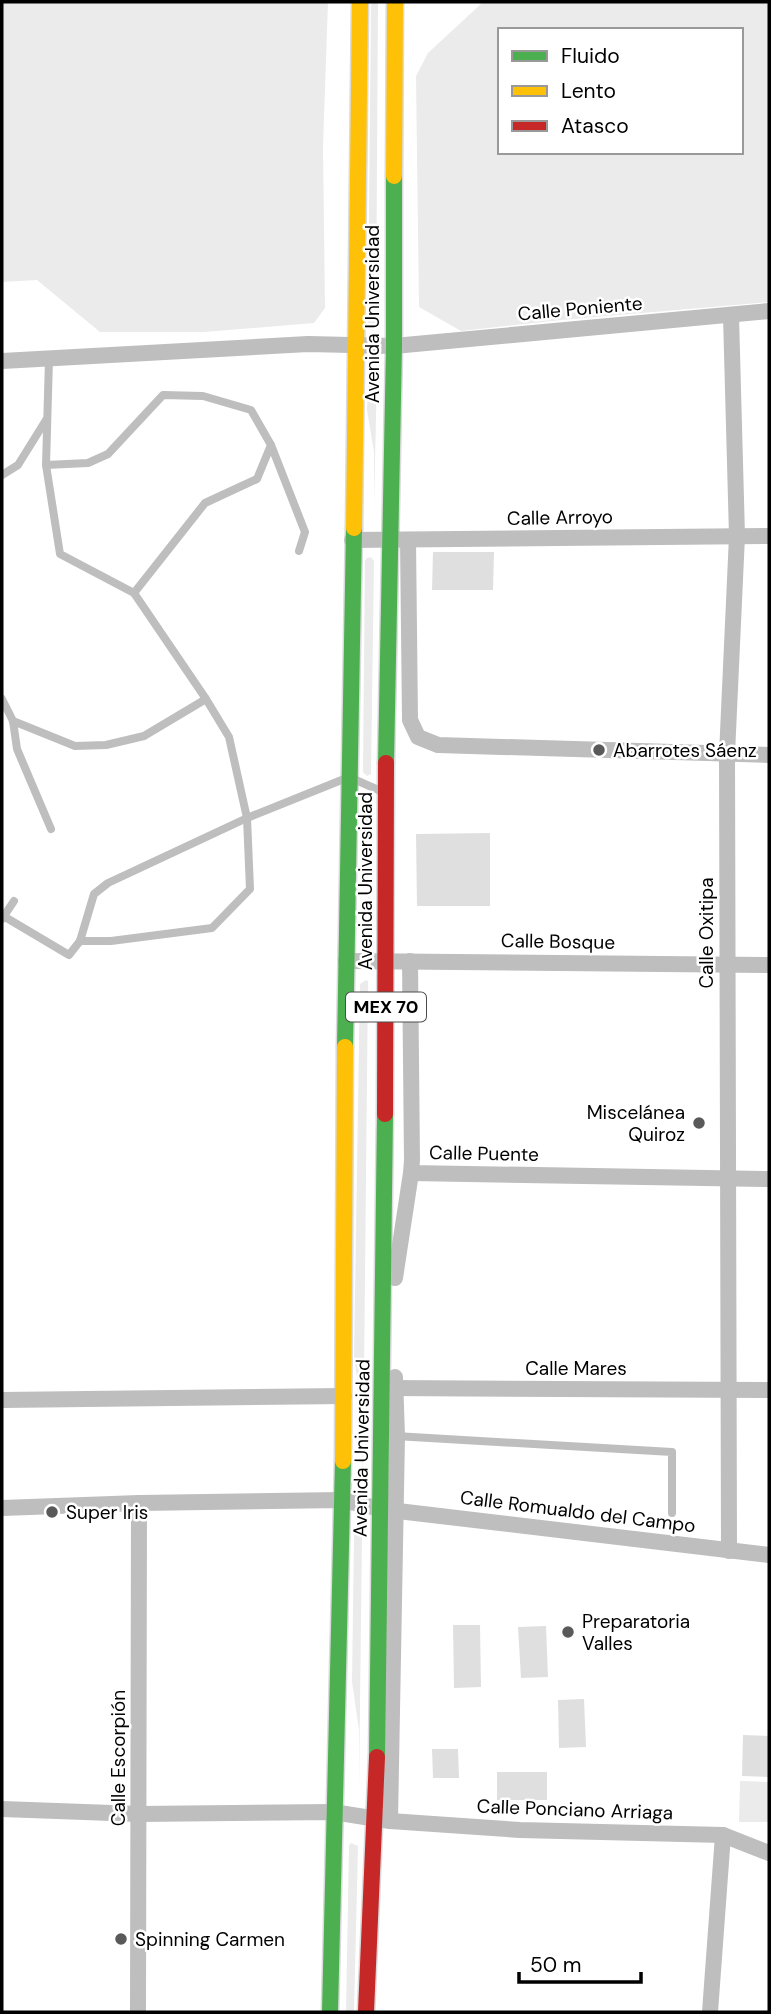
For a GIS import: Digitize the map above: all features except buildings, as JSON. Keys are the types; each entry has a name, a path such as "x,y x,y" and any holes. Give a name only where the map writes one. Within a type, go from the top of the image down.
{"main road":[{"name":"Avenida Universidad","path":"330,2012 344,1396 346,961 360,2"},
{"name":"Avenida Universidad","path":"366,2012 383,1820 389,1435 386,793 399,540 394,346 395,2"}],"street":[{"name":"Calle Poniente","path":"2,361 308,344 394,346 769,311"},
{"name":"Calle Oxitipa","path":"729,1551 727,754 737,536 731,316"},
{"name":"Calle Arroyo","path":"352,540 769,536"},
{"path":"399,540 410,720 418,737 425,742 438,745 769,755"},
{"name":"Calle Bosque","path":"346,961 769,965"},
{"name":"Calle Puente","path":"410,961 411,1173 769,1179"},
{"path":"389,1388 395,1268 411,1173"},
{"name":"Calle Mares","path":"389,1388 769,1390"},
{"path":"2,1399 344,1396"},
{"name":"Calle Romualdo del Campo","path":"2,1508 342,1500 387,1509 769,1555"},
{"name":"Calle Escorpión","path":"138,2012 139,1503"},
{"name":"Calle Ponciano Arriaga","path":"2,1809 139,1814 333,1812 383,1820 520,1830 723,1835 769,1853"},
{"path":"710,2012 723,1835"}],"lane":[{"path":"49,359 46,465 60,554 134,593 229,737 247,818 250,889 212,928 111,941 80,942"},
{"path":"46,465 88,463 108,454 163,395 203,396 251,410 271,446 305,532 299,551"},
{"path":"2,475 18,465 47,417"},
{"path":"134,593 205,503 257,479 271,446"},
{"path":"2,699 13,721 17,750 51,829"},
{"path":"13,721 75,746 106,745 144,736 206,699"},
{"path":"14,901 3,918 69,955 80,942 94,894 108,883 247,818 349,777 386,793"},
{"path":"389,1435 672,1452 672,1513"}],"shaded area":[{"path":"2,2 328,2 323,146 325,308 314,323 204,332 100,332 37,280 2,282"},
{"path":"371,2 378,2 376,327 373,331 368,326"},
{"path":"483,2 769,2 769,302 461,331 419,307 416,76 428,53"},
{"path":"369,371 377,374 374,506 374,452 367,410"},
{"path":"371,557 374,561 371,774 367,776 363,772 365,561"},
{"path":"365,805 370,806 371,810 369,931 368,889 360,831 362,808"},
{"path":"366,980 363,1476 360,1399 354,1356 360,984"},
{"path":"358,1530 362,1535 359,1791 359,1730 352,1682 354,1535"},
{"path":"740,1781 769,1782 769,1822 739,1822"},
{"path":"351,1843 358,1846 354,2012 346,2012 349,1846"}],"traffic: fast":[{"path":"386,763 394,346 394,176"},
{"path":"345,1047 354,528"},
{"path":"377,1757 385,1114"},
{"path":"330,2012 343,1461"}],"traffic: slow":[{"path":"354,528 360,2"},
{"path":"394,176 395,2"},
{"path":"343,1461 345,1047"}],"traffic: jam":[{"path":"385,1114 386,763"},
{"path":"366,2012 377,1757"}],"place":[{"name":"Abarrotes Sáenz","path":"599,750"},
{"name":"Miscelánea Quiroz","path":"699,1123"},
{"name":"Super Iris","path":"52,1512"},
{"name":"Preparatoria Valles","path":"568,1632"},
{"name":"Spinning Carmen","path":"121,1939"}]}
